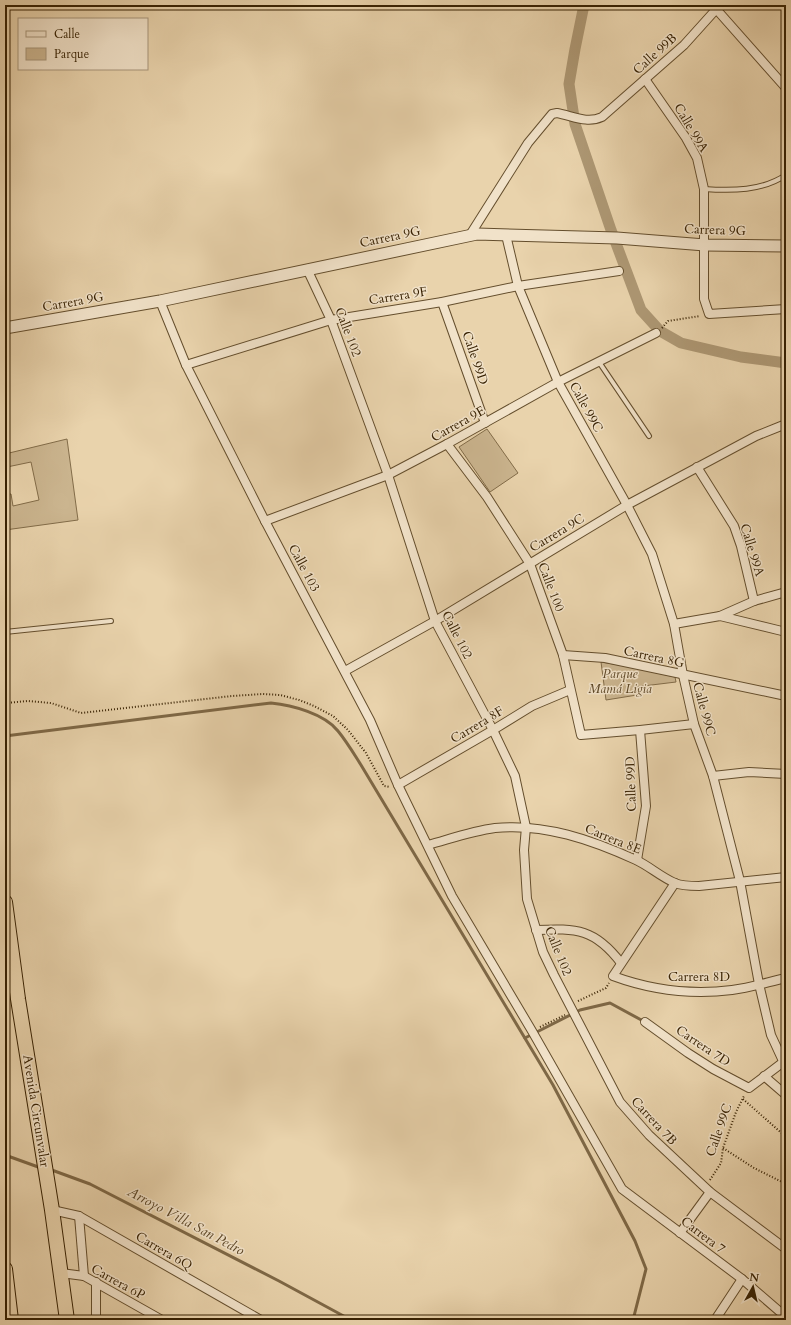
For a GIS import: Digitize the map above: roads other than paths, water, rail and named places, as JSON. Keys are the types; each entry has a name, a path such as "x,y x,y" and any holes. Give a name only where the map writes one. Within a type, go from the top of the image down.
{"highway":[{"name":"Avenida Circunvalar","path":"5,902 18,999 52,1210 61,1273 65,1318"},
{"path":"5,1269 11,1320"}],"street":[{"name":"Calle 99B","path":"470,235 528,143 552,114 557,113 568,115 581,120 596,120 602,117 684,45 718,7"},
{"path":"718,7 786,88"},
{"name":"Calle 99A","path":"645,79 686,138 697,158 704,189 704,300 709,314 786,309"},
{"name":"Carrera 9G","path":"5,328 160,301 478,234 613,238 705,245 786,246"},
{"name":"Calle 99C","path":"506,235 518,286 558,382 627,505 652,554 674,624 694,724 713,776 740,881 770,1035 785,1061 749,1088"},
{"name":"Calle 102","path":"307,269 331,320 388,475 435,621 493,730 515,776 526,827 524,850 527,899 543,952 572,1010"},
{"name":"Carrera 9F","path":"186,364 331,320 442,302 518,286 619,271"},
{"name":"Calle 103","path":"160,301 186,364 265,521 370,720 398,785 452,896 534,1034 622,1189"},
{"name":"Calle 99D","path":"442,302 485,423"},
{"name":"Carrera 9E","path":"265,521 388,475 558,382 656,333"},
{"name":"Carrera 9C","path":"345,671 435,621 627,505 756,436 786,424"},
{"name":"Calle 100","path":"447,444 487,497 530,564 563,655 581,735 640,730"},
{"name":"Calle 99A","path":"697,467 734,526 741,546 754,601"},
{"path":"674,624 720,616 754,601 786,592"},
{"path":"745,605 745,622"},
{"path":"720,616 786,632"},
{"name":"Carrera 8G","path":"563,655 605,658 786,696"},
{"name":"Carrera 8F","path":"398,785 532,706 570,690"},
{"path":"640,730 694,724"},
{"name":"Calle 99D","path":"637,860 646,806 640,730"},
{"path":"713,776 749,772 786,774"},
{"name":"Carrera 8E","path":"428,845 466,834 495,828 526,827 579,837 637,860 675,883 699,886 786,877"},
{"path":"536,930 571,929 580,932 601,941 621,963 675,883"},
{"name":"Carrera 8D","path":"621,963 613,976 634,984 662,990 726,991 786,978"},
{"name":"Carrera 7B","path":"572,1010 620,1102 649,1135 707,1189 786,1249"},
{"name":"Carrera 7D","path":"645,1022 701,1061 749,1088"},
{"path":"764,1076 786,1095"},
{"name":"Carrera 7","path":"622,1189 742,1279 786,1317"},
{"path":"680,1233 707,1189"},
{"name":"Carrera 6Q","path":"52,1210 79,1216 261,1320"},
{"path":"79,1216 84,1276"},
{"name":"Carrera 6P","path":"61,1273 84,1276 162,1320"},
{"path":"715,1320 742,1279"},
{"path":"96,1282 96,1320"}],"lane":[{"path":"704,189 725,190 753,188 786,175"},
{"path":"599,362 649,436"},
{"path":"5,632 111,621"}],"waterway":[{"path":"584,5 569,84 575,124 611,230 641,310 660,331 681,343 741,357 786,363"},
{"path":"5,736 271,703 308,711 332,725 344,739 361,765 553,1085 635,1241 646,1269 633,1320"},
{"path":"525,1038 580,1010 610,1003 645,1022"},
{"name":"Arroyo Villa San Pedro","path":"5,1155 41,1168"},
{"name":"Arroyo Villa San Pedro","path":"49,1169 90,1184 279,1281 351,1320"}],"park label":[{"name":"Parque Mamá Ligia","path":"620,682"}]}
